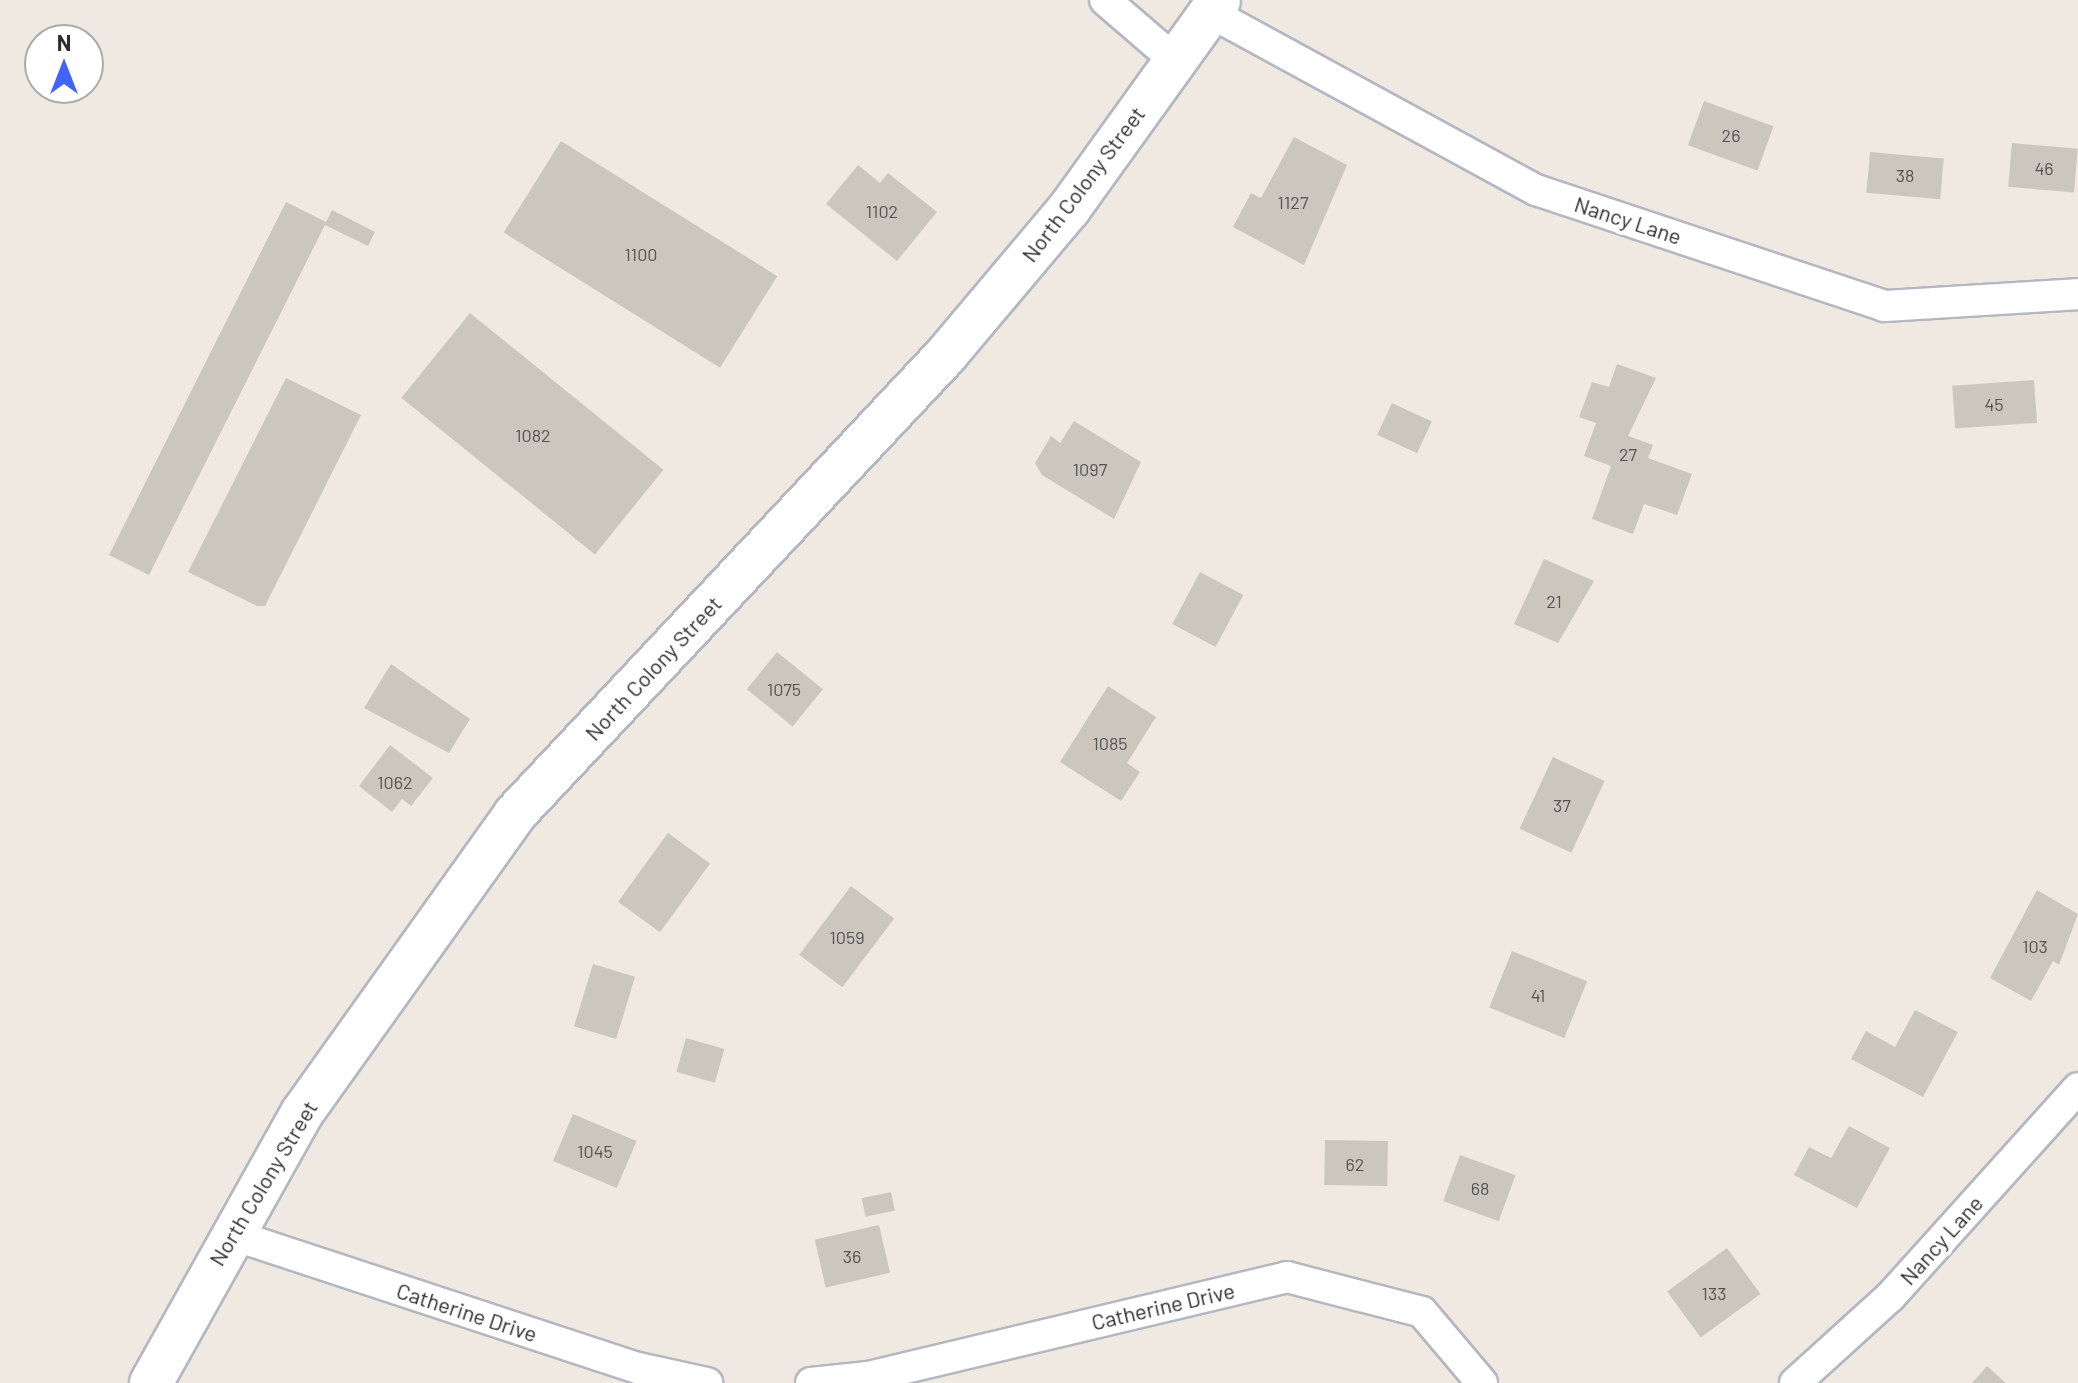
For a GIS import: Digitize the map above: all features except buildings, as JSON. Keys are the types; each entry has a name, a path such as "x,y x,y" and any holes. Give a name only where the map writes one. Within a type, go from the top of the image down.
{"main road":[{"name":"North Colony Street","path":"151,1383 230,1234 373,1008 515,814 946,355 1069,209 1216,7"}],"street":[{"path":"1105,0 1176,61"},
{"name":"Nancy Lane","path":"1216,7 1536,190 1884,306 2078,294"},
{"name":"Nancy Lane","path":"1795,1383 1890,1297 2078,1088"},
{"name":"Catherine Drive","path":"230,1234 638,1368 707,1383"},
{"name":"Catherine Drive","path":"811,1383 868,1377 1287,1277 1422,1312 1482,1383"}]}
